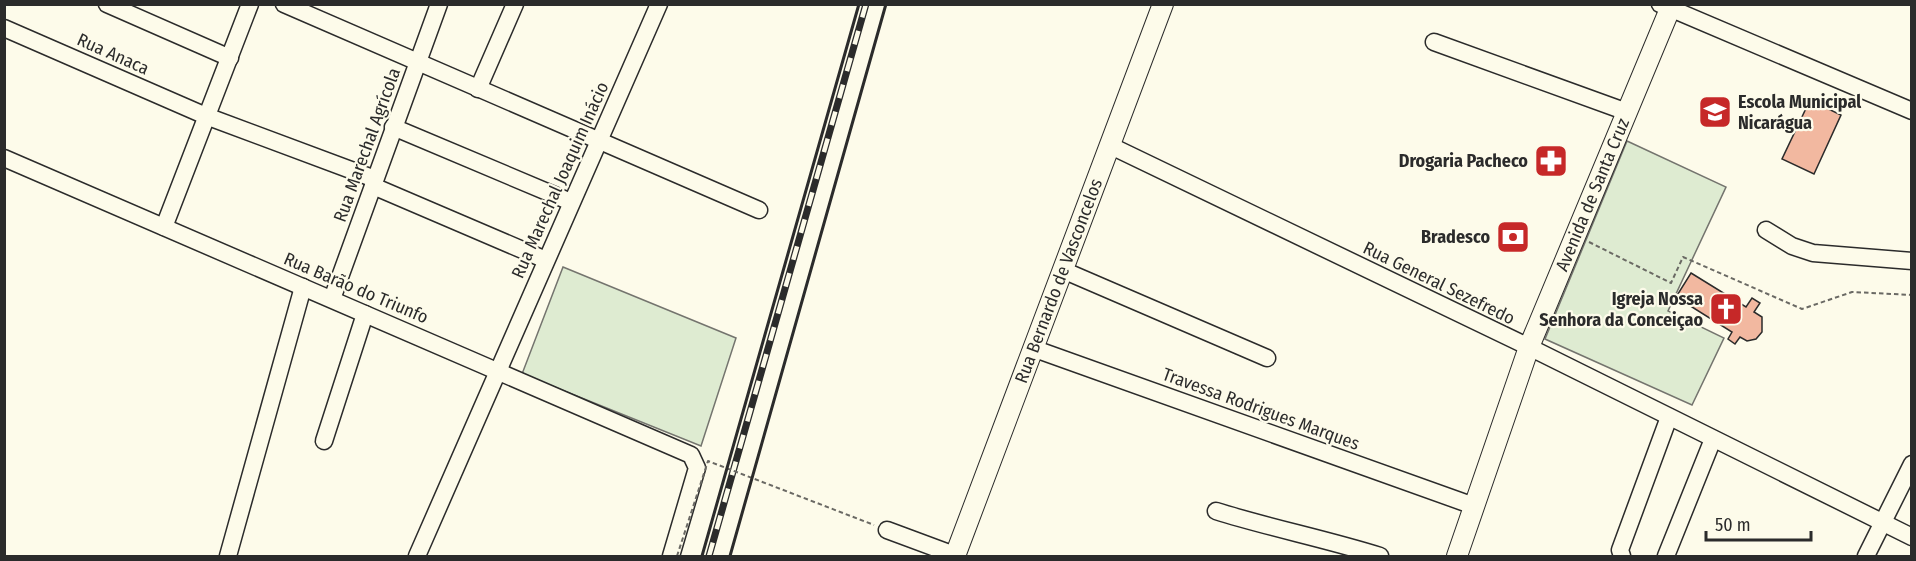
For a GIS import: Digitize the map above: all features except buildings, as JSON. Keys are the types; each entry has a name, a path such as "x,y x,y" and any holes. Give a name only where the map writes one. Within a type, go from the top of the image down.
{"main road":[{"name":"Rua Bernardo de Vasconcelos","path":"956,556 1065,271 1163,4"},
{"name":"Avenida de Santa Cruz","path":"1457,556 1529,347 1627,112 1667,6"}],"street":[{"path":"106,4 230,58"},
{"path":"164,227 250,4"},
{"path":"284,4 317,11 417,63 759,210"},
{"name":"Rua Marechal Agrícola","path":"332,299 439,4"},
{"path":"478,89 515,4"},
{"name":"Rua Marechal Joaquim Inácio","path":"417,556 659,4"},
{"path":"1667,6 1911,111"},
{"name":"Rua Anaca","path":"4,28 206,116 374,183 546,260"},
{"path":"1434,42 1627,112"},
{"path":"393,127 571,202"},
{"name":"Rua General Sezefredo","path":"1111,146 1529,347 1911,537"},
{"name":"Rua Barão do Triunfo","path":"4,158 692,455 697,468 671,556"},
{"path":"1766,230 1792,246 1813,253 1911,261"},
{"path":"1065,271 1267,358"},
{"path":"228,556 303,287"},
{"path":"324,441 365,314"},
{"name":"Travessa Rodrigues Marques","path":"1035,349 1474,506"},
{"path":"1622,556 1620,550 1669,417"},
{"path":"1666,556 1713,439"},
{"path":"1866,556 1911,464"},
{"path":"1216,511 1284,532 1329,540 1380,556"},
{"path":"880,528 956,556"}],"path":[{"path":"1576,236 1671,282 1683,257 1802,309 1852,292 1911,295"},
{"path":"677,556 708,461 880,528"}],"green space":[{"path":"1627,141 1726,187 1668,311 1724,338 1692,405 1545,339"},
{"path":"563,267 736,338 701,446 522,374"}],"railway":[{"path":"709,556 866,4"}],"wall":[{"path":"702,556 859,4"},
{"path":"730,556 886,4"}],"place":[{"name":"Escola Municipal Nicarágua","path":"1715,112"},
{"name":"Drogaria Pacheco","path":"1551,161"},
{"name":"Bradesco","path":"1513,237"},
{"name":"Igreja Nossa Senhora da Conceiçao","path":"1726,309"}]}
